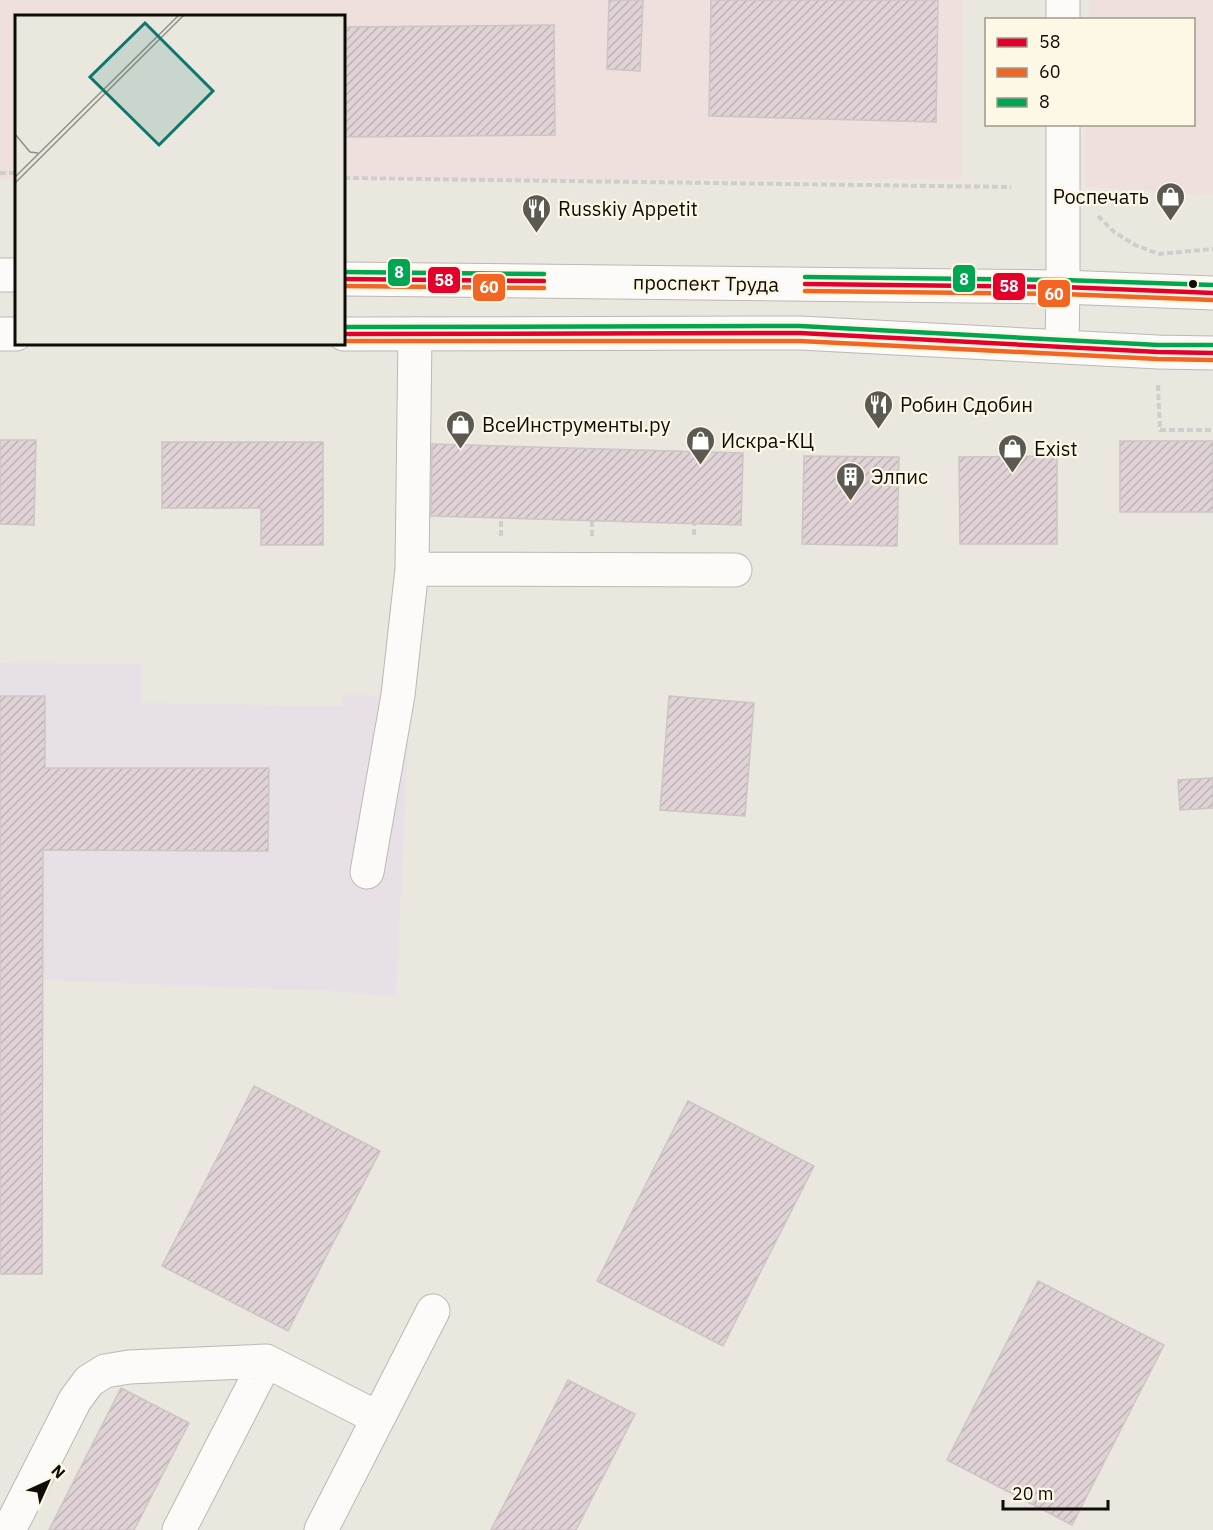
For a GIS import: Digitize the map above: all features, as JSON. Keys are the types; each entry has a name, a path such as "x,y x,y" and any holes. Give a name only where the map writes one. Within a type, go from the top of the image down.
{"main road":[{"path":"1063,0 1063,18"},
{"path":"1062,347 1063,126"},
{"path":"0,275 15,276"},
{"name":"проспект Труда","path":"345,279 1063,287 1213,292"},
{"path":"345,334 800,333 1213,353"},
{"path":"367,872 398,695 412,569 415,334"},
{"path":"412,569 735,570"},
{"path":"321,1530 433,1311"},
{"path":"9,1530 75,1400 89,1382 105,1371 129,1367 266,1361 378,1418"},
{"path":"179,1530 266,1361"}],"path":[{"path":"345,178 1011,187"},
{"path":"1093,211 1113,231 1135,245 1159,254 1213,249"},
{"path":"1158,384 1160,430 1213,430"}],"shaded area":[{"path":"0,0 963,0 961,179 345,180 345,15 15,15 15,180 0,180"},
{"path":"1089,0 1213,0 1213,194 1085,187 1086,126 1195,126 1195,18 1089,18"},
{"path":"0,663 141,664 141,703 342,706 343,695 410,696 396,997 331,991 43,980 0,981"}],"building":[{"path":"609,0 643,0 640,71 607,69"},
{"path":"711,0 938,0 936,122 709,116"},
{"path":"554,25 555,135 345,137 345,27"},
{"path":"0,440 36,440 34,525 0,524"},
{"path":"1120,441 1213,441 1213,512 1120,512"},
{"path":"162,442 323,442 323,545 261,545 261,508 162,508"},
{"path":"432,444 743,453 741,525 431,516"},
{"name":"Элпис","path":"804,456 899,457 897,546 802,544"},
{"path":"1057,456 1057,544 960,544 959,457"},
{"path":"0,696 45,696 45,768 269,768 268,851 43,850 42,1274 0,1274"},
{"path":"669,696 754,703 745,816 660,810"},
{"path":"1213,778 1213,808 1180,810 1178,780"},
{"path":"254,1086 380,1151 288,1331 162,1266"},
{"path":"688,1101 814,1166 723,1346 597,1281"},
{"path":"1038,1281 1164,1345 1072,1525 947,1460"},
{"path":"568,1380 635,1414 576,1530 491,1530"},
{"path":"121,1388 189,1423 134,1530 49,1530"}],"transit line":[{"name":"8","path":"345,272 544,274"},
{"name":"8","path":"805,277 1063,280 1213,285"},
{"name":"58","path":"345,279 544,281"},
{"name":"58","path":"805,284 1063,287 1213,293"},
{"name":"60","path":"345,286 544,288"},
{"name":"60","path":"805,291 1063,294 1213,300"},
{"name":"8","path":"345,327 800,326 1158,345 1213,345"},
{"name":"58","path":"345,334 800,333 1213,353"},
{"name":"60","path":"345,341 800,341 1213,360"}],"place":[{"name":"Роспечать","path":"1170,222"},
{"name":"Russkiy Appetit","path":"537,234"},
{"name":"Робин Сдобин","path":"879,430"},
{"name":"ВсеИнструменты.ру","path":"461,450"},
{"name":"Искра-КЦ","path":"700,466"},
{"name":"Exist","path":"1013,474"},
{"name":"Элпис","path":"850,502"}]}
